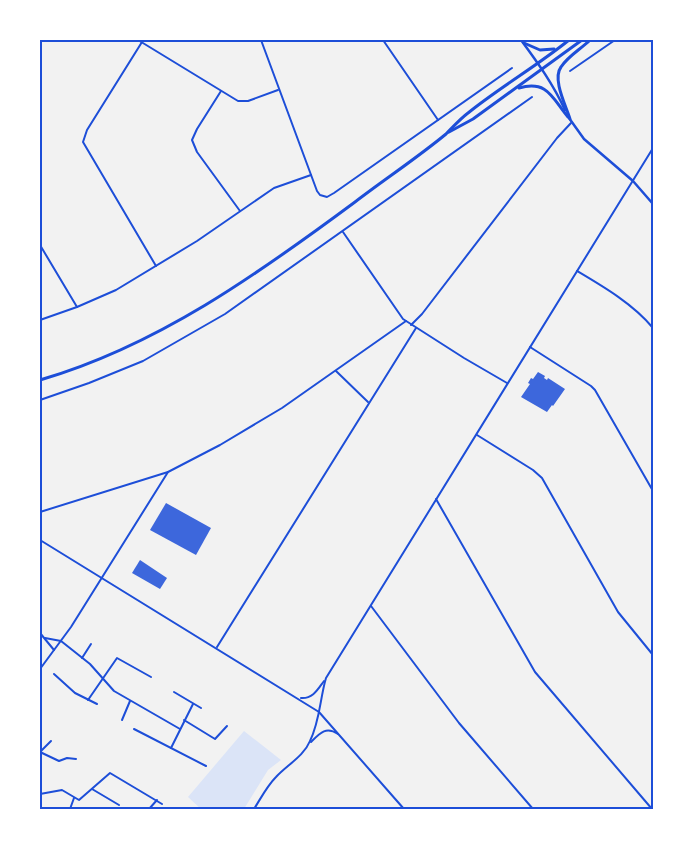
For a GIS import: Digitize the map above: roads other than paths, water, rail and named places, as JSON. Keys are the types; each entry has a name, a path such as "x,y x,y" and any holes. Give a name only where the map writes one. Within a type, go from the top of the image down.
{"main road":[{"path":"40,380 127,348 190,315 256,273 445,134 468,113 569,40"},
{"path":"445,134 473,119 582,40"},
{"path":"571,121 558,82 558,73 561,66 590,40"},
{"path":"522,42 542,50 552,50 563,45"},
{"path":"516,89 533,86 544,88 551,94 571,121"}],"street":[{"path":"138,40 221,91 243,102 278,90"},
{"path":"261,40 317,191 324,196 334,193 512,68"},
{"path":"383,40 438,120"},
{"path":"570,71 615,40"},
{"path":"142,42 87,130 83,142 156,266"},
{"path":"522,42 543,69 571,121 593,148 633,181 653,204"},
{"path":"221,91 192,140 197,152 240,211"},
{"path":"40,400 143,361 225,314 344,232 532,97"},
{"path":"411,325 428,306 571,121"},
{"path":"299,698 306,698 312,695 326,678 653,148"},
{"path":"40,320 116,290 197,241 274,188 311,175"},
{"path":"344,232 398,313 406,321 507,384"},
{"path":"40,245 77,307"},
{"path":"577,271 620,298 639,313 653,328"},
{"path":"40,512 168,472 220,445 282,408 406,321"},
{"path":"217,647 416,328"},
{"path":"530,347 595,390 653,491"},
{"path":"336,371 368,403"},
{"path":"476,435 533,470 542,478 618,612 653,655"},
{"path":"40,669 61,641 168,472"},
{"path":"436,499 534,672 652,809"},
{"path":"40,540 320,712 404,809"},
{"path":"371,606 459,723 533,809"},
{"path":"40,633 54,650"},
{"path":"45,638 61,641 90,664 114,692 180,730"},
{"path":"82,658 91,644"},
{"path":"88,700 118,658 151,677"},
{"path":"54,674 75,693 97,704"},
{"path":"310,742 320,712 320,700 326,678"},
{"path":"174,692 201,708"},
{"path":"122,720 130,701"},
{"path":"171,748 193,704"},
{"path":"184,720 215,739 227,726"},
{"path":"134,729 206,766"},
{"path":"254,809 275,778 321,732 328,729 340,735"},
{"path":"51,741 40,753 59,761 68,758 76,759"},
{"path":"40,794 62,790 79,800 111,773 162,804"},
{"path":"92,789 119,805"},
{"path":"70,809 74,798"},
{"path":"149,809 157,800"}]}
